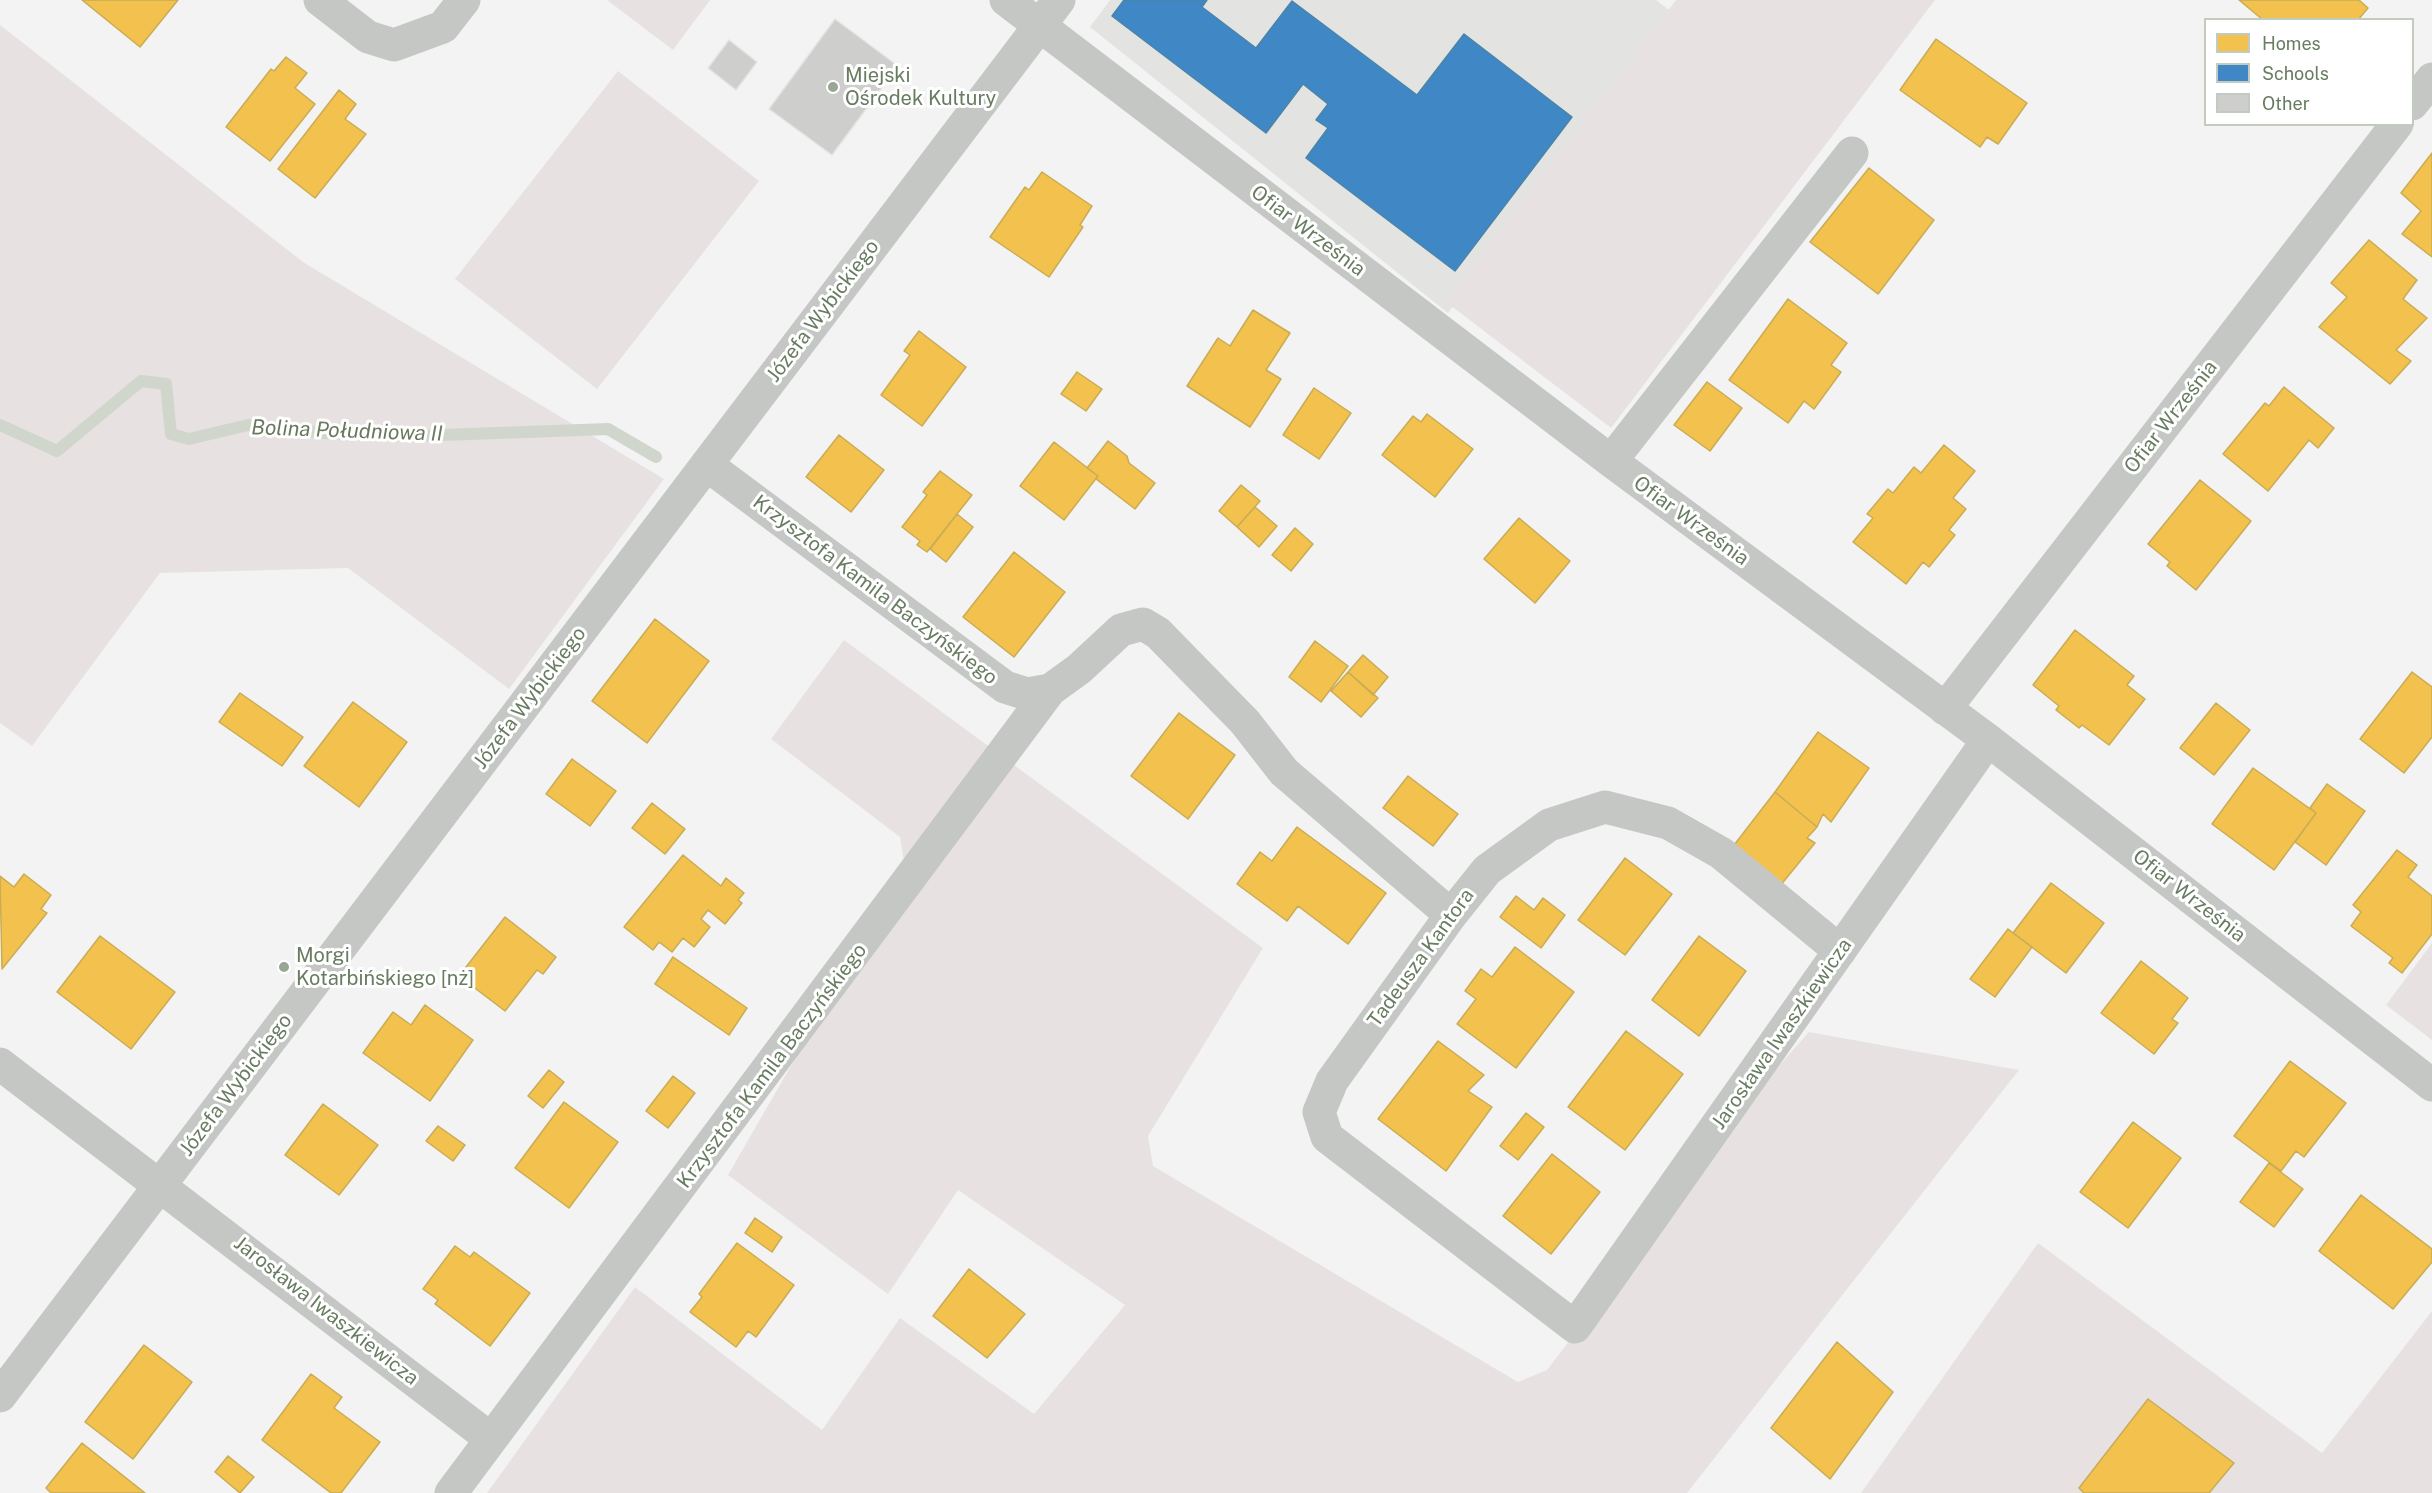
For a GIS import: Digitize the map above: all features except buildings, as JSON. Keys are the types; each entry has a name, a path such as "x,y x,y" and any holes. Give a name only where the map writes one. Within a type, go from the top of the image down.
{"street":[{"path":"320,0 368,37 394,45 443,27 464,0"},
{"name":"Ofiar Września","path":"1006,0 1611,461 1988,740 2432,1085"},
{"name":"Józefa Wybickiego","path":"0,1396 1059,0"},
{"path":"2414,102 2432,79"},
{"name":"Ofiar Września","path":"1945,709 2395,126"},
{"path":"1611,461 1852,153"},
{"name":"Krzysztofa Kamila Baczyńskiego","path":"707,465 1005,687 1027,694 1050,690"},
{"name":"Krzysztofa Kamila Baczyńskiego","path":"452,1493 1050,690 1079,669 1121,630 1143,624 1158,633 1245,722 1284,772 1451,915"},
{"name":"Jarosława Iwaszkiewicza","path":"1575,1327 1988,740"},
{"name":"Tadeusza Kantora","path":"1575,1327 1327,1137 1318,1112 1332,1081 1451,915 1487,870 1549,825 1605,807 1668,823 1721,853 1840,951"},
{"name":"Jarosława Iwaszkiewicza","path":"0,1064 160,1184 490,1439"}],"shaded area":[{"path":"607,0 710,0 673,50"},
{"path":"1110,0 1656,0 1673,13 1448,313 1090,27"},
{"path":"1676,0 1935,0 1611,428 1446,302"},
{"path":"0,25 303,262 664,479 509,689 348,568 160,573 32,746 0,723"},
{"path":"618,71 759,181 597,389 455,279"},
{"path":"844,640 1263,948 1148,1136 1153,1166 1518,1382 1547,1370 1776,1069 1809,1032 2019,1070 1687,1493 487,1493 635,1287 822,1430 900,1318 1034,1414 1125,1305 958,1190 888,1294 728,1175 905,868 900,837 771,739"},
{"path":"2432,943 2432,1040 2386,1005"},
{"path":"2038,1243 2322,1453 2432,1311 2432,1493 1861,1493"}],"waterway":[{"name":"Bolina Południowa II","path":"0,425 57,451 141,381 166,384 171,434 189,439 248,425 325,433 416,436 608,429 656,457"}],"place":[{"name":"Miejski Ośrodek Kultury","path":"833,87"},
{"name":"Morgi Kotarbińskiego [nż]","path":"284,967"}]}
